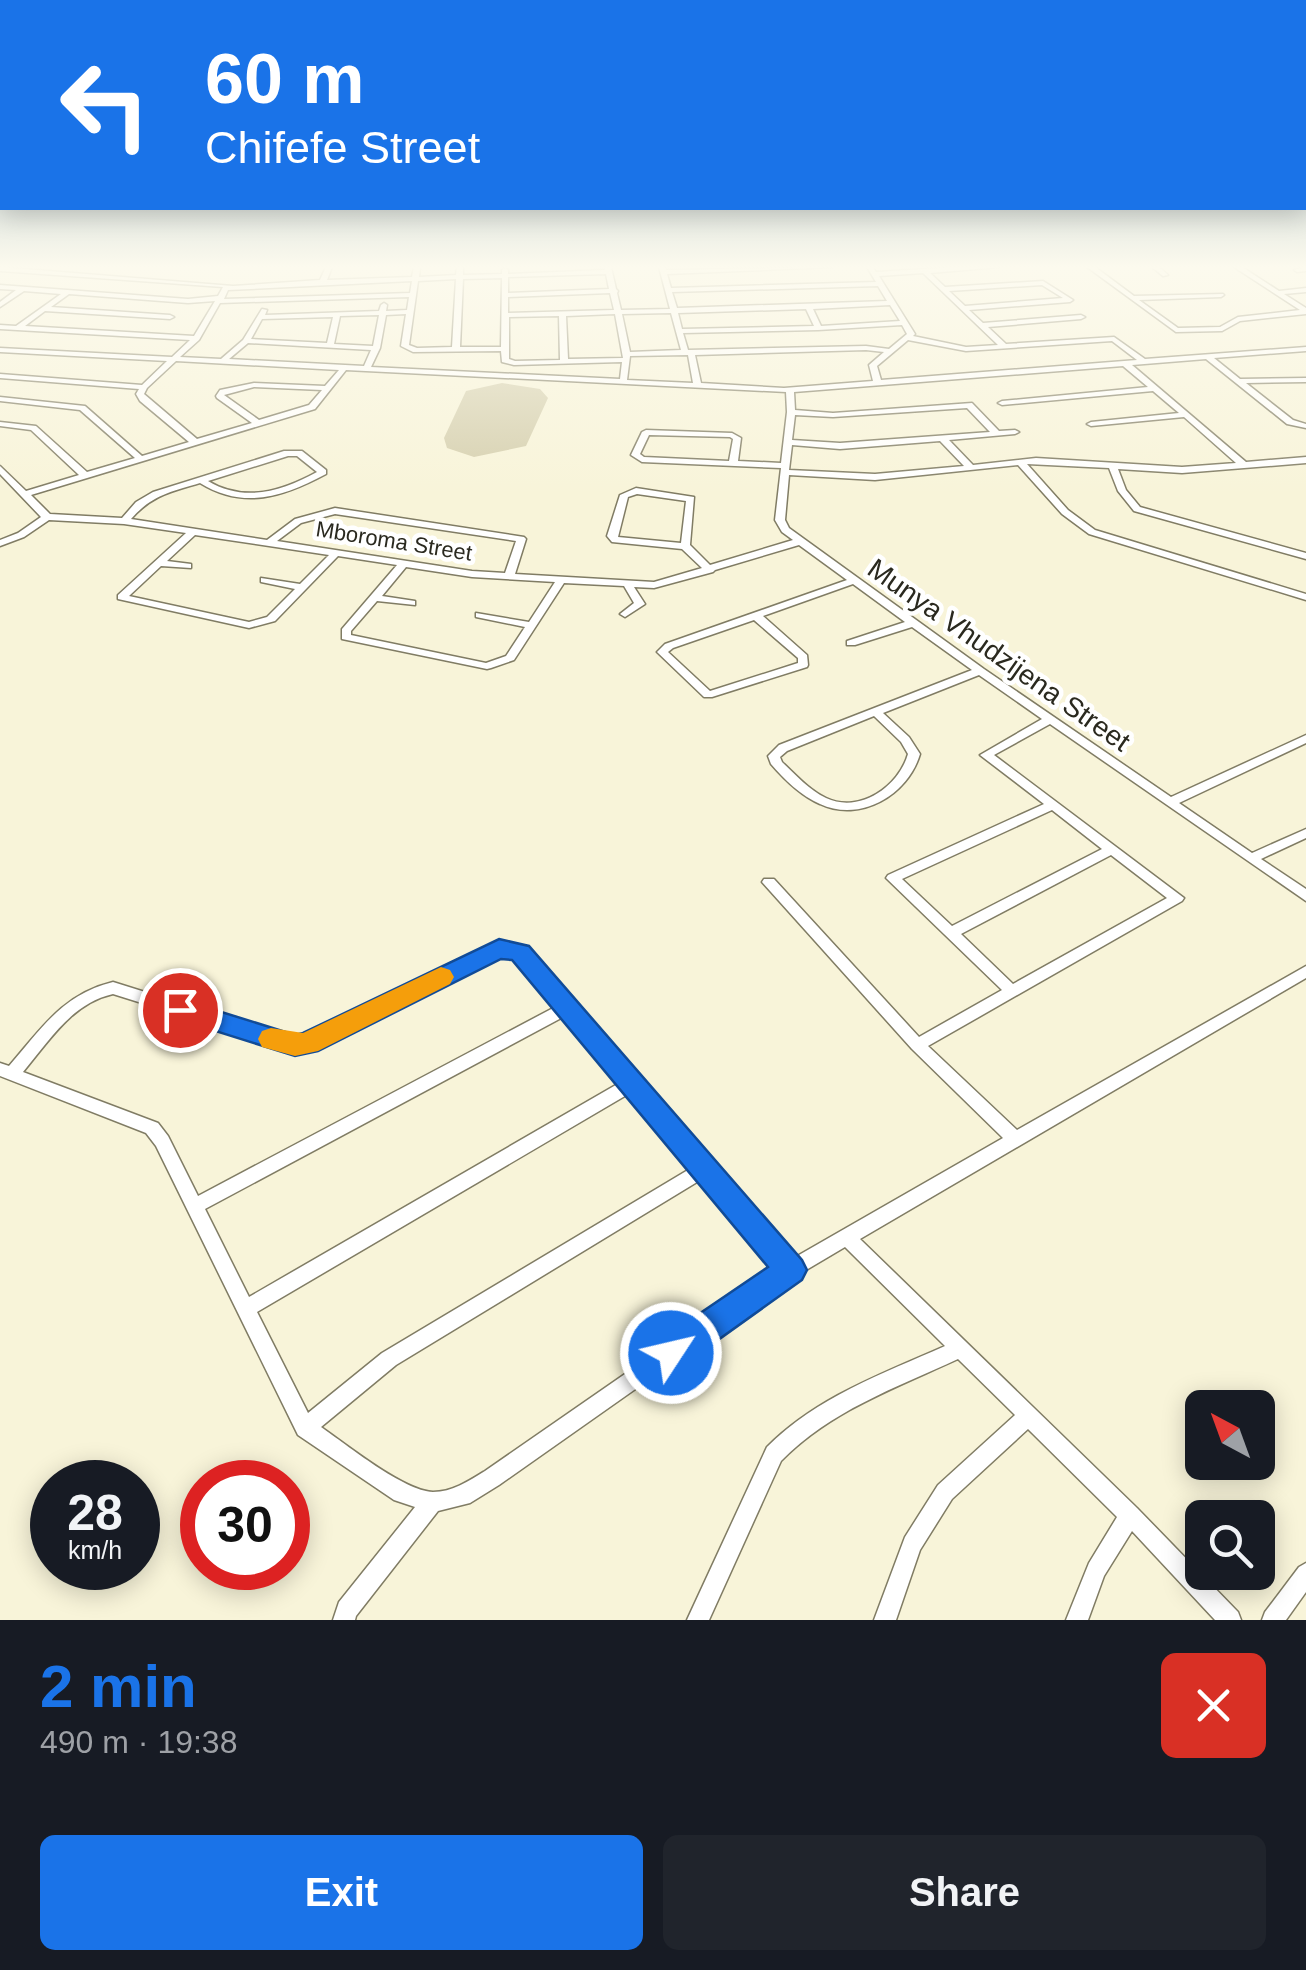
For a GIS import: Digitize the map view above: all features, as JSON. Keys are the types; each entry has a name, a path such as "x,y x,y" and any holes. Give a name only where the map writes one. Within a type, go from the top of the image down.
{"street":[{"path":"32,352 43,343"},
{"path":"191,343 140,394 196,443"},
{"path":"222,362 244,343"},
{"path":"280,343 376,343 366,369"},
{"path":"405,343 410,349 504,348"},
{"path":"456,343 456,350"},
{"path":"505,343 509,362 688,353 866,348 892,351"},
{"path":"563,343 564,362"},
{"path":"623,343 624,382"},
{"path":"683,343 697,386"},
{"path":"878,384 872,367 904,343"},
{"path":"933,343 966,349 1051,343"},
{"path":"1000,343 1004,346"},
{"path":"1120,343 1144,362"},
{"path":"0,350 790,390 1306,349"},
{"path":"1208,357 1290,422 1306,426"},
{"path":"1126,363 1244,466"},
{"path":"25,494 312,407 344,368"},
{"path":"0,376 144,387"},
{"path":"1240,381 1306,380"},
{"path":"259,424 220,396 223,392 254,385 328,388"},
{"path":"1002,403 1153,389"},
{"path":"790,390 780,520 798,542"},
{"path":"0,399 59,402 82,408 142,460"},
{"path":"791,412 833,415 969,405 996,433"},
{"path":"1091,424 1184,415"},
{"path":"0,424 33,428 86,476"},
{"path":"733,464 737,438 732,435 646,432 635,454 642,459 863,477 1021,463 1112,464 1176,470 1306,460"},
{"path":"787,442 840,446 1015,432"},
{"path":"942,438 971,468"},
{"path":"124,520 146,498 201,480 294,452 323,472 246,498 220,494 201,480"},
{"path":"1021,463 1065,512 1092,532 1306,597"},
{"path":"1112,464 1122,491 1138,509 1306,556"},
{"path":"0,543 21,536 46,517 2,473"},
{"path":"684,546 691,499 636,491 624,494 612,536 615,540 684,546 710,570"},
{"path":"271,541 298,520 336,510 521,539 509,576"},
{"name":"Mboroma Street","path":"46,517 124,520 509,576 628,583 668,583 798,542"},
{"path":"194,530 122,597 248,625 271,619 336,553"},
{"name":"Munya Vhudzijena Street","path":"798,542 1306,896"},
{"path":"158,563 188,566"},
{"path":"404,563 346,631 346,637 487,666 510,658 561,580"},
{"path":"265,580 302,587"},
{"path":"756,616 803,657 803,665 708,695 662,652 669,646 854,581"},
{"path":"626,614 640,604 628,583"},
{"path":"376,598 411,603"},
{"path":"480,615 530,625"},
{"path":"851,643 912,623"},
{"path":"876,712 914,754 905,780 882,795 837,807 822,802 777,764 774,756 784,748 980,671"},
{"path":"917,1045 1177,898 986,755 1051,719"},
{"path":"1172,801 1306,739"},
{"path":"1012,991 893,878 1053,805"},
{"path":"1254,857 1306,833"},
{"path":"950,933 1112,849"},
{"path":"770,882 917,1045 1015,1139"},
{"path":"790,1270 520,952 510,948 499,949 295,1046 113,988 104,989 76,1003 6,1071 152,1128 305,1428 401,1493 432,1502 463,1496 492,1478 790,1270 1306,971"},
{"path":"195,1206 567,1008"},
{"path":"244,1310 630,1085"},
{"path":"305,1428 389,1359 704,1169"},
{"path":"847,1238 1130,1515 1230,1620"},
{"path":"698,1620 774,1454 791,1433 817,1416 960,1349"},
{"path":"885,1620 912,1544 946,1492 1028,1416"},
{"path":"344,1620 347,1610 432,1502"},
{"path":"1076,1620 1096,1570 1130,1515"},
{"path":"1273,1620 1305,1575"}],"shaded area":[{"path":"502,383 540,389 548,398 526,446 474,457 447,448 444,438 466,391"}],"slow traffic":[{"path":"271,1039 295,1046 308,1043 441,977"}],"route":[{"path":"180,1010 295,1046 499,949 520,952 790,1270 671,1353"}]}
